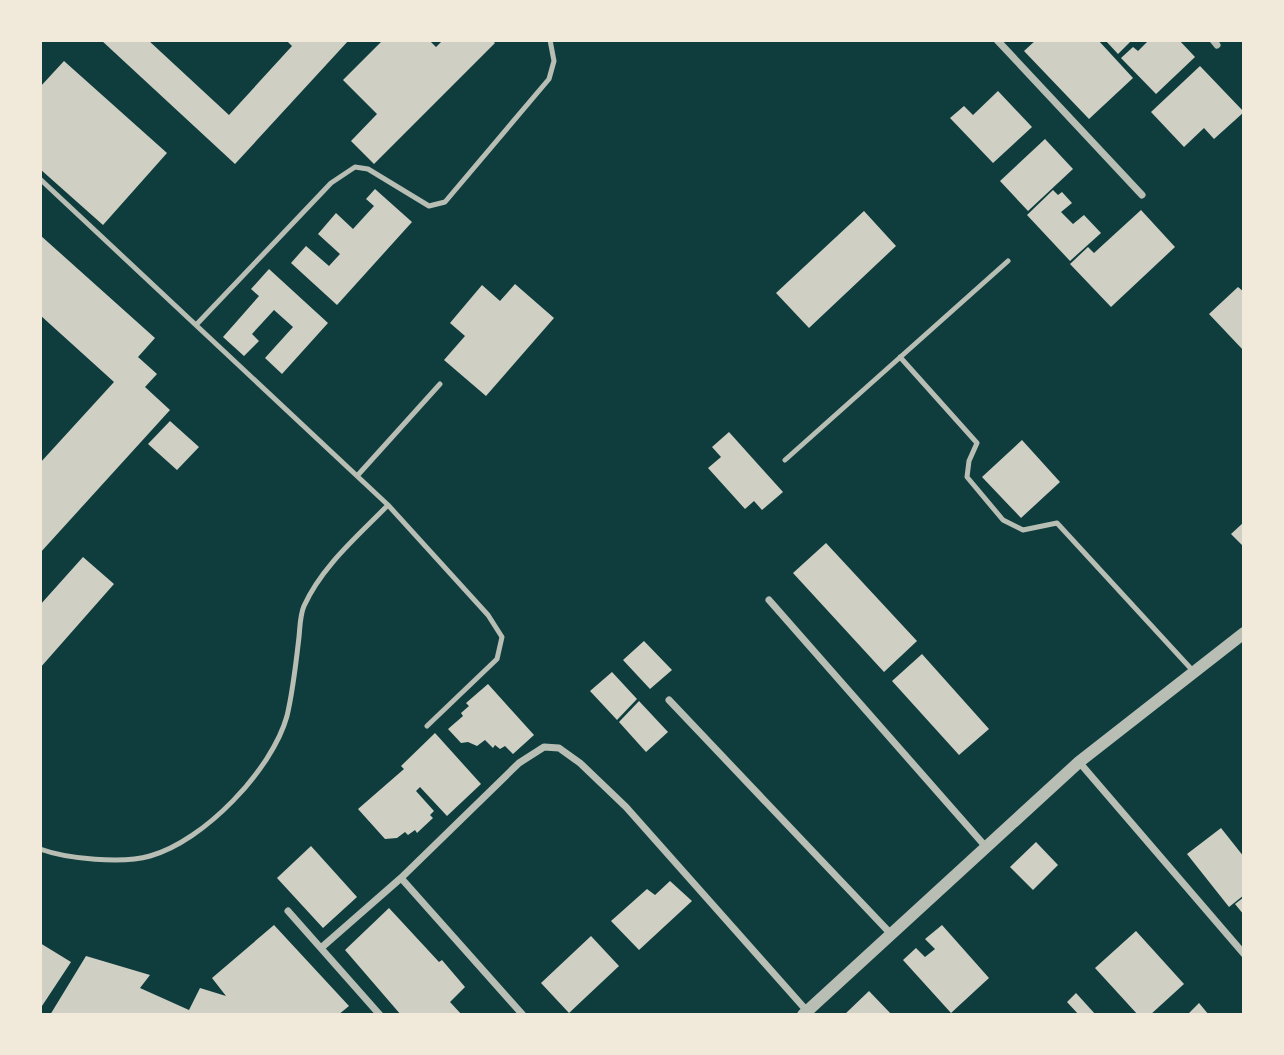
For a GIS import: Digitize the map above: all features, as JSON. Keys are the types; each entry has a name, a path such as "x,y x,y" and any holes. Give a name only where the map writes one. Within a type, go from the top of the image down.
{"street":[{"path":"997,40 1142,195"},
{"path":"769,600 986,847"},
{"path":"321,948 401,878 519,763 544,747 559,748 580,763 626,807 805,1013 1079,762 1244,633"},
{"path":"669,700 891,934"},
{"path":"1079,762 1244,954"},
{"path":"401,878 523,1015"},
{"path":"288,911 380,1015"}],"lane":[{"path":"196,325 331,183 355,167 368,169 429,206 446,202 549,79 555,61 550,40"},
{"path":"40,179 388,505 488,615 502,637 497,659 427,726"},
{"path":"785,460 1008,261"},
{"path":"900,357 977,443 967,477 1003,520 1023,530 1057,523 1195,672"},
{"path":"357,476 440,384"},
{"path":"40,849 59,856 101,860 149,857 178,845 204,828 247,784 270,755 286,717 302,609 332,562 388,505"}],"building":[{"path":"101,40 148,40 229,115 292,46 286,40 349,40 235,164"},
{"path":"383,40 429,40 436,47 443,40 492,40 495,43 374,164 351,141 377,114 343,80"},
{"path":"1036,40 1098,40 1133,78 1089,119 1024,51"},
{"path":"1105,40 1132,40 1118,54"},
{"path":"1149,40 1179,40 1195,57 1156,94 1121,58 1133,47 1138,51"},
{"path":"64,61 167,153 103,225 40,169 40,87"},
{"path":"1200,66 1244,112 1214,139 1204,128 1184,147 1151,112"},
{"path":"998,91 1032,127 993,163 950,118 964,106 973,115"},
{"path":"1045,139 1073,169 1028,211 1000,181"},
{"path":"375,189 412,222 337,305 291,263 306,246 329,266 340,254 318,234 336,213 353,229 374,206 366,199"},
{"path":"1053,190 1058,195 1062,192 1072,203 1061,212 1073,224 1084,215 1101,233 1070,261 1027,215"},
{"path":"1141,210 1175,247 1111,307 1070,264 1088,247 1094,253"},
{"path":"864,211 896,246 809,328 776,293"},
{"path":"40,235 155,338 138,357 157,374 145,387 170,410 40,553 40,463 114,382 40,315"},
{"path":"269,269 328,323 282,374 265,358 293,327 274,310 252,334 259,341 244,356 223,337 259,296 251,289"},
{"path":"515,284 554,318 486,396 444,360 465,336 450,323 482,285 500,301"},
{"path":"1238,287 1244,292 1244,351 1209,314"},
{"path":"170,421 199,447 177,470 148,444"},
{"path":"729,432 783,492 762,510 754,501 745,509 708,468 721,457 712,447"},
{"path":"1022,440 1060,482 1021,518 982,477"},
{"path":"1244,522 1244,547 1231,534"},
{"path":"826,543 917,641 884,672 793,573"},
{"path":"83,557 114,584 40,668 40,605"},
{"path":"644,641 672,670 650,689 623,660"},
{"path":"922,654 989,729 959,755 892,681"},
{"path":"612,672 637,699 617,720 590,691"},
{"path":"488,684 534,735 513,754 505,746 500,749 495,745 493,748 485,740 477,746 468,742 461,743 448,729 463,716 461,713 469,706 466,703"},
{"path":"639,701 668,732 646,752 619,722"},
{"path":"435,733 481,784 447,816 420,787 416,791 434,811 430,815 433,818 417,833 415,830 408,835 405,832 397,838 385,839 358,809 404,769 401,766"},
{"path":"1221,828 1244,857 1244,895 1229,907 1187,854"},
{"path":"1036,842 1058,865 1033,890 1010,867"},
{"path":"311,846 357,897 323,928 277,878"},
{"path":"670,881 692,901 639,950 611,921 647,889 655,895"},
{"path":"1244,897 1244,915 1235,904"},
{"path":"389,908 439,962 442,960 465,987 450,1002 462,1015 401,1015 345,950"},
{"path":"274,925 349,1006 338,1015 50,1015 86,956 150,975 140,988 189,1010 200,988 226,996 212,978"},
{"path":"942,925 989,978 951,1013 903,960 916,948 925,957 935,949 925,939"},
{"path":"1136,931 1184,984 1150,1015 1138,1015 1095,968"},
{"path":"591,936 619,966 569,1013 541,983"},
{"path":"40,943 71,962 40,1009"},
{"path":"869,991 892,1015 844,1015"},
{"path":"1076,993 1096,1015 1079,1015 1067,1002"},
{"path":"1199,1003 1209,1015 1187,1015"}]}
